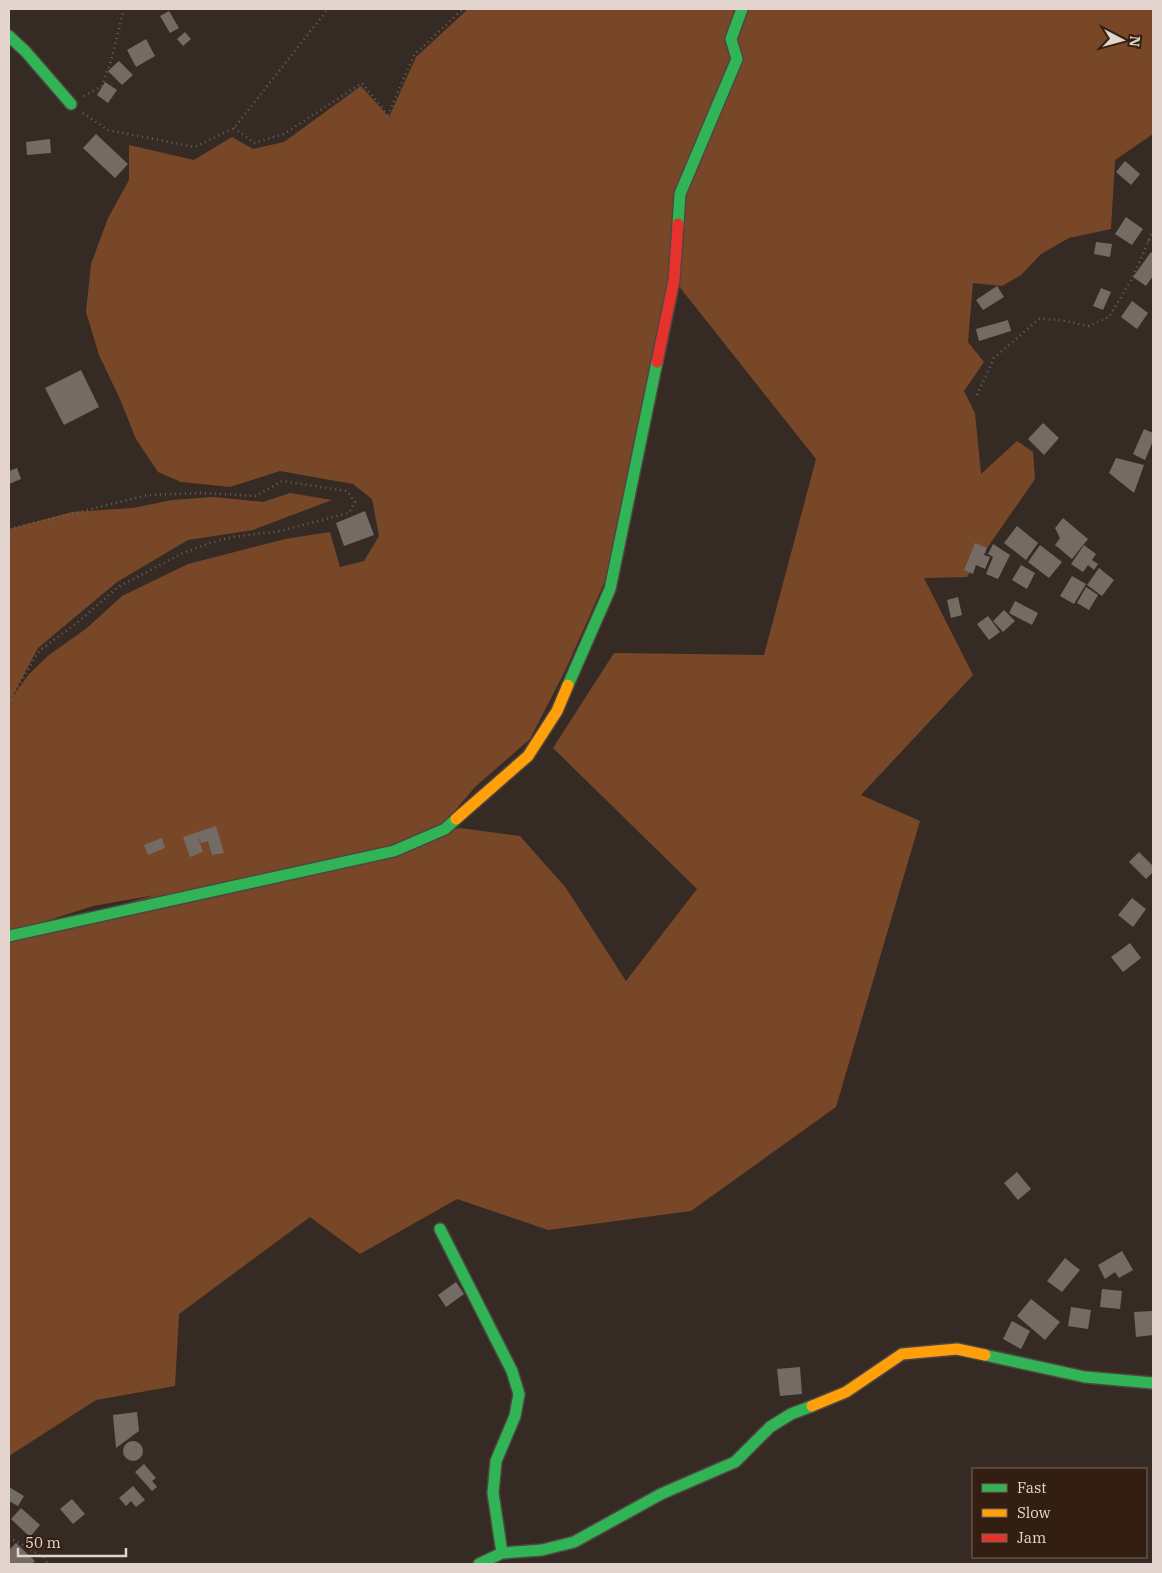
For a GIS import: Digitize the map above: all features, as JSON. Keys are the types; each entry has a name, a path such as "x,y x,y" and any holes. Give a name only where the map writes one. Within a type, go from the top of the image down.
{"street":[{"path":"9,936 394,851 445,829 528,756 557,712 610,589 674,280 680,194 737,60 731,39 742,9"},
{"path":"9,36 26,52 71,104"},
{"path":"440,1229 481,1313 512,1370 519,1394 515,1416 496,1461 493,1493 502,1554"},
{"path":"479,1564 502,1554 542,1550 574,1542 661,1494 735,1462 770,1427 791,1414 846,1392 869,1374 902,1354 929,1350 958,1349 1085,1377 1153,1383"}],"path":[{"path":"124,9 110,64 102,86 71,104 108,130 195,147 234,128 328,9"},
{"path":"234,128 254,143 284,134 362,83 388,115 414,55 463,9"},
{"path":"977,395 994,358 1039,319 1060,320 1089,326 1109,317 1132,277 1153,230"},
{"path":"1148,241 1153,244"},
{"path":"9,528 148,495 201,493 256,496 282,481 347,491 355,502 349,513 280,531 233,537 192,549 118,588 78,622 39,651 9,702"},
{"path":"9,1537 44,1558 48,1564"}],"shaded area":[{"path":"468,9 1153,9 1153,134 1115,160 1111,229 1069,238 1041,254 1021,275 1002,286 973,283 968,342 984,362 964,391 975,413 981,474 1017,441 1033,452 1035,479 967,577 924,578 973,675 861,795 920,821 836,1107 691,1211 548,1230 457,1199 360,1254 310,1217 179,1314 175,1386 96,1400 9,1456 9,936 155,895 93,906 9,933 9,529 72,512 133,508 172,500 213,497 263,502 290,493 332,500 253,530 188,540 117,582 38,648 11,699 29,674 49,655 87,628 122,596 188,564 285,539 330,532 340,567 364,561 379,536 372,499 353,484 280,471 230,487 181,482 158,472 136,439 99,355 86,312 91,264 108,218 129,180 129,145 194,160 232,137 253,149 284,142 361,86 389,117 416,57","holes":["674,280 816,459 764,655 614,653 553,748 697,889 626,981 566,888 520,836 460,828 435,834 475,787 530,739 565,671 606,579"]}],"building":[{"path":"169,11 179,28 170,33 160,16"},
{"path":"185,32 191,39 183,46 177,39"},
{"path":"146,39 155,56 136,67 127,50"},
{"path":"119,61 133,75 122,85 108,71"},
{"path":"105,82 117,90 108,103 97,95"},
{"path":"96,134 128,164 115,178 83,148"},
{"path":"50,139 51,153 27,155 26,142"},
{"path":"1125,161 1140,174 1131,185 1116,172"},
{"path":"1126,217 1143,229 1132,245 1115,234"},
{"path":"1096,242 1112,244 1110,257 1094,254"},
{"path":"1151,252 1153,254 1153,276 1146,286 1133,277"},
{"path":"997,286 1004,297 983,310 976,300"},
{"path":"1101,288 1111,292 1103,310 1093,306"},
{"path":"1132,301 1148,313 1137,329 1121,317"},
{"path":"1008,320 1011,331 979,341 976,329"},
{"path":"81,370 99,407 64,425 45,388"},
{"path":"1043,423 1059,438 1044,455 1028,439"},
{"path":"1144,429 1153,433 1153,441 1145,460 1133,454"},
{"path":"1116,458 1144,465 1134,493 1109,473"},
{"path":"17,468 21,479 9,484 9,471"},
{"path":"365,511 374,535 344,546 336,523"},
{"path":"1063,518 1088,539 1072,559 1055,545 1060,538 1055,528"},
{"path":"1017,526 1038,543 1026,560 1004,543"},
{"path":"975,543 987,548 984,555 990,557 985,569 976,565 973,574 964,570"},
{"path":"993,544 1010,555 998,579 986,574 993,557 988,554"},
{"path":"1040,545 1062,562 1049,578 1028,562"},
{"path":"1084,545 1096,554 1092,560 1098,564 1094,570 1088,565 1083,572 1071,564"},
{"path":"1021,565 1035,573 1027,589 1012,580"},
{"path":"1099,568 1114,580 1102,596 1087,585"},
{"path":"1072,576 1086,584 1074,604 1060,596"},
{"path":"1086,587 1098,595 1089,610 1077,603"},
{"path":"958,597 962,615 951,618 947,600"},
{"path":"1015,601 1038,613 1032,625 1009,613"},
{"path":"1004,610 1015,621 1003,632 993,621"},
{"path":"988,616 1000,632 989,640 977,624"},
{"path":"216,826 224,853 212,855 208,841 201,843 197,834 203,852 190,857 183,837"},
{"path":"162,838 165,848 148,855 144,845"},
{"path":"1139,852 1153,866 1153,872 1146,879 1129,862"},
{"path":"1132,898 1146,909 1133,927 1118,915"},
{"path":"1130,943 1141,958 1123,972 1111,957"},
{"path":"1017,1172 1031,1189 1018,1200 1004,1183"},
{"path":"1122,1251 1133,1270 1119,1278 1115,1272 1105,1279 1098,1265"},
{"path":"1065,1258 1080,1270 1062,1292 1047,1281"},
{"path":"456,1282 464,1294 446,1307 438,1295"},
{"path":"1102,1289 1122,1291 1120,1309 1100,1307"},
{"path":"1031,1299 1060,1322 1045,1340 1017,1316"},
{"path":"1071,1307 1091,1310 1088,1329 1068,1326"},
{"path":"1153,1311 1153,1335 1136,1337 1134,1312"},
{"path":"1012,1321 1030,1331 1021,1349 1003,1339"},
{"path":"800,1367 802,1394 780,1396 777,1369"},
{"path":"137,1412 139,1431 116,1448 113,1415"},
{"path":"129,1441 137,1441 143,1447 143,1455 137,1461 129,1461 123,1455 123,1447"},
{"path":"144,1464 156,1478 152,1481 157,1487 152,1491 135,1472"},
{"path":"133,1486 145,1500 136,1507 131,1501 126,1506 119,1498"},
{"path":"9,1487 24,1496 18,1506 9,1501"},
{"path":"72,1499 85,1514 73,1524 60,1509"},
{"path":"21,1508 40,1525 30,1537 11,1519"},
{"path":"16,1543 35,1561 32,1564 9,1564 9,1550"}],"traffic: fast":[{"path":"678,224 680,194 737,59 731,39 742,9"},
{"path":"9,36 26,52 71,104"},
{"path":"568,685 610,589 657,362"},
{"path":"9,936 394,851 445,829 456,819"},
{"path":"440,1229 512,1371 519,1394 515,1416 496,1461 493,1493 502,1553"},
{"path":"985,1355 1085,1377 1153,1383"},
{"path":"479,1564 502,1553 542,1550 574,1542 661,1494 735,1462 770,1427 791,1414 812,1406"}],"traffic: slow":[{"path":"456,819 528,756 557,711 568,685"},
{"path":"812,1406 846,1392 902,1354 957,1349 985,1355"}],"traffic: jam":[{"path":"657,362 674,280 678,224"}]}
